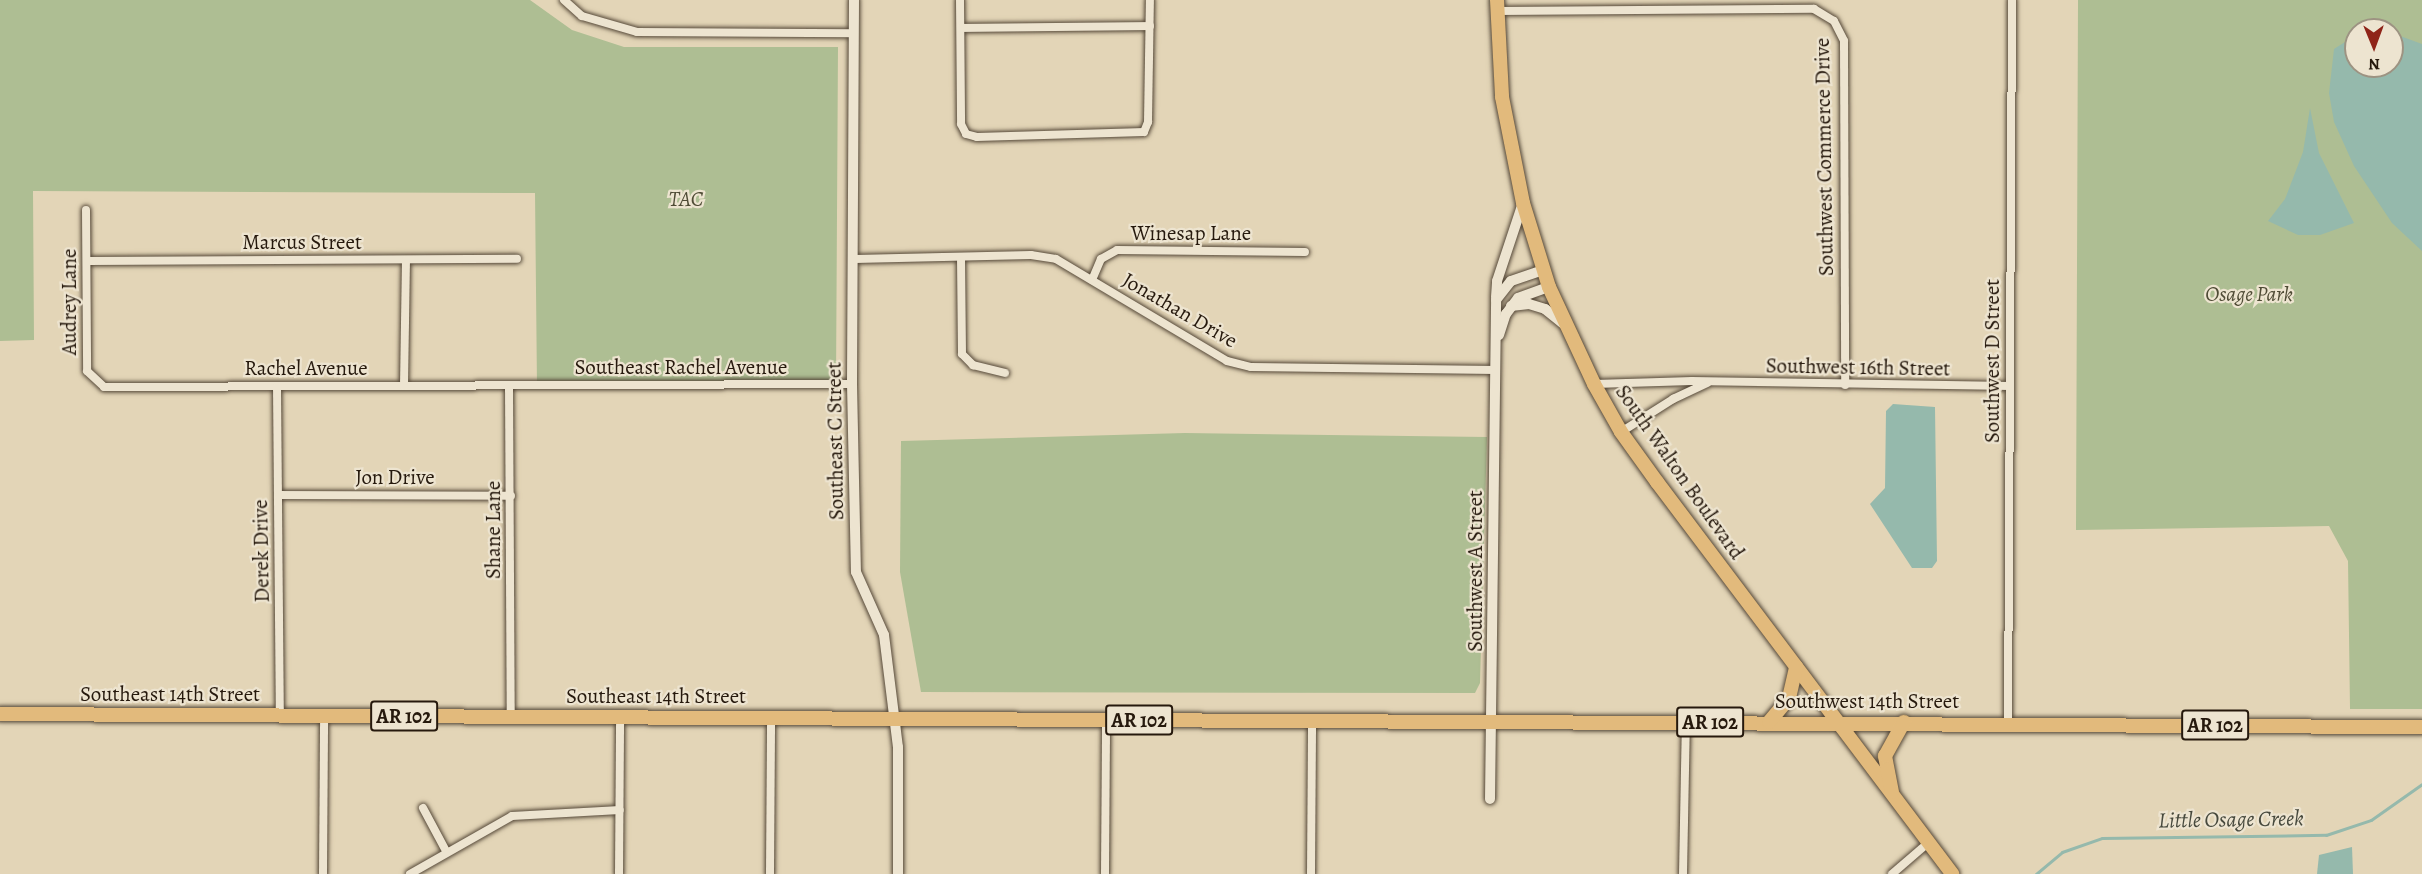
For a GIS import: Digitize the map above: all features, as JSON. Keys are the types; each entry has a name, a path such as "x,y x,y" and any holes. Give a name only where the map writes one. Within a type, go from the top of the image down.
{"main road":[{"name":"South Walton Boulevard","path":"1497,5 1502,97 1523,202 1549,287 1594,384 1621,432 1952,874"},
{"path":"1769,722 1789,698 1796,667"},
{"name":"Southeast 14th Street","path":"0,714 1312,720"},
{"name":"Southwest 14th Street","path":"1312,720 1904,722 2422,728"},
{"path":"1894,798 1885,756 1904,722"}],"street":[{"path":"564,0 582,15 637,32 854,33"},
{"name":"Southeast C Street","path":"854,0 855,259 852,384 856,572 884,635 898,747 898,874"},
{"path":"960,0 961,124 966,134 978,137 1144,132 1148,122 1150,0"},
{"name":"Southwest D Street","path":"2008,723 2012,0"},
{"name":"Southwest Commerce Drive","path":"1497,5 1592,4 1814,9 1829,15 1838,25 1844,41 1845,385"},
{"path":"961,28 1150,26"},
{"name":"Southwest A Street","path":"1490,799 1493,721 1497,281 1523,202"},
{"name":"Audrey Lane","path":"86,210 87,371 104,387"},
{"name":"Winesap Lane","path":"1092,280 1101,259 1117,250 1305,252"},
{"name":"Jonathan Drive","path":"855,259 1031,255 1056,259 1227,361 1251,367 1496,370"},
{"path":"962,258 962,354 973,365 1005,373"},
{"name":"Marcus Street","path":"87,261 517,259"},
{"path":"405,386 406,260"},
{"path":"1496,300 1511,281 1543,270"},
{"path":"1511,306 1518,298 1549,287"},
{"path":"1511,306 1537,307 1565,325"},
{"name":"Southwest A Street","path":"1496,344 1511,306"},
{"name":"Southwest 16th Street","path":"1621,432 1665,404 1707,383"},
{"name":"Southeast Rachel Avenue","path":"509,386 852,384"},
{"name":"Southwest 16th Street","path":"1594,384 2010,386"},
{"name":"Rachel Avenue","path":"104,387 509,386"},
{"name":"Shane Lane","path":"509,386 511,716"},
{"name":"Derek Drive","path":"277,387 280,715"},
{"name":"Jon Drive","path":"278,495 511,496"},
{"path":"323,874 324,715"},
{"path":"619,874 620,717"},
{"path":"770,874 771,718"},
{"path":"1105,874 1106,720"},
{"path":"1311,874 1312,720"},
{"path":"1683,874 1686,722"},
{"path":"423,808 446,851"},
{"path":"410,874 446,851 512,816 620,810"},
{"path":"1892,874 1929,843"}],"green space":[{"name":"TAC","path":"0,0 530,0 572,30 624,47 838,47 836,384 537,386 535,193 33,191 34,340 0,341"},
{"name":"Osage Park","path":"2078,0 2422,0 2422,709 2350,709 2348,561 2329,526 2076,530"},
{"path":"1185,433 1487,437 1480,683 1475,693 921,692 900,572 901,441"}],"water":[{"path":"2404,37 2422,44 2422,251 2392,223 2354,166 2334,122 2329,93 2334,49 2344,43 2344,78 2404,78"},
{"path":"2310,108 2319,153 2354,223 2320,235 2298,235 2268,221 2285,199 2303,152"},
{"path":"1893,404 1935,407 1937,561 1932,568 1912,568 1870,504 1885,488 1886,411"},
{"path":"2352,847 2353,874 2317,874 2319,855"}],"waterway":[{"name":"Little Osage Creek","path":"2036,874 2062,852 2102,838 2326,835 2371,820 2422,784"}]}
